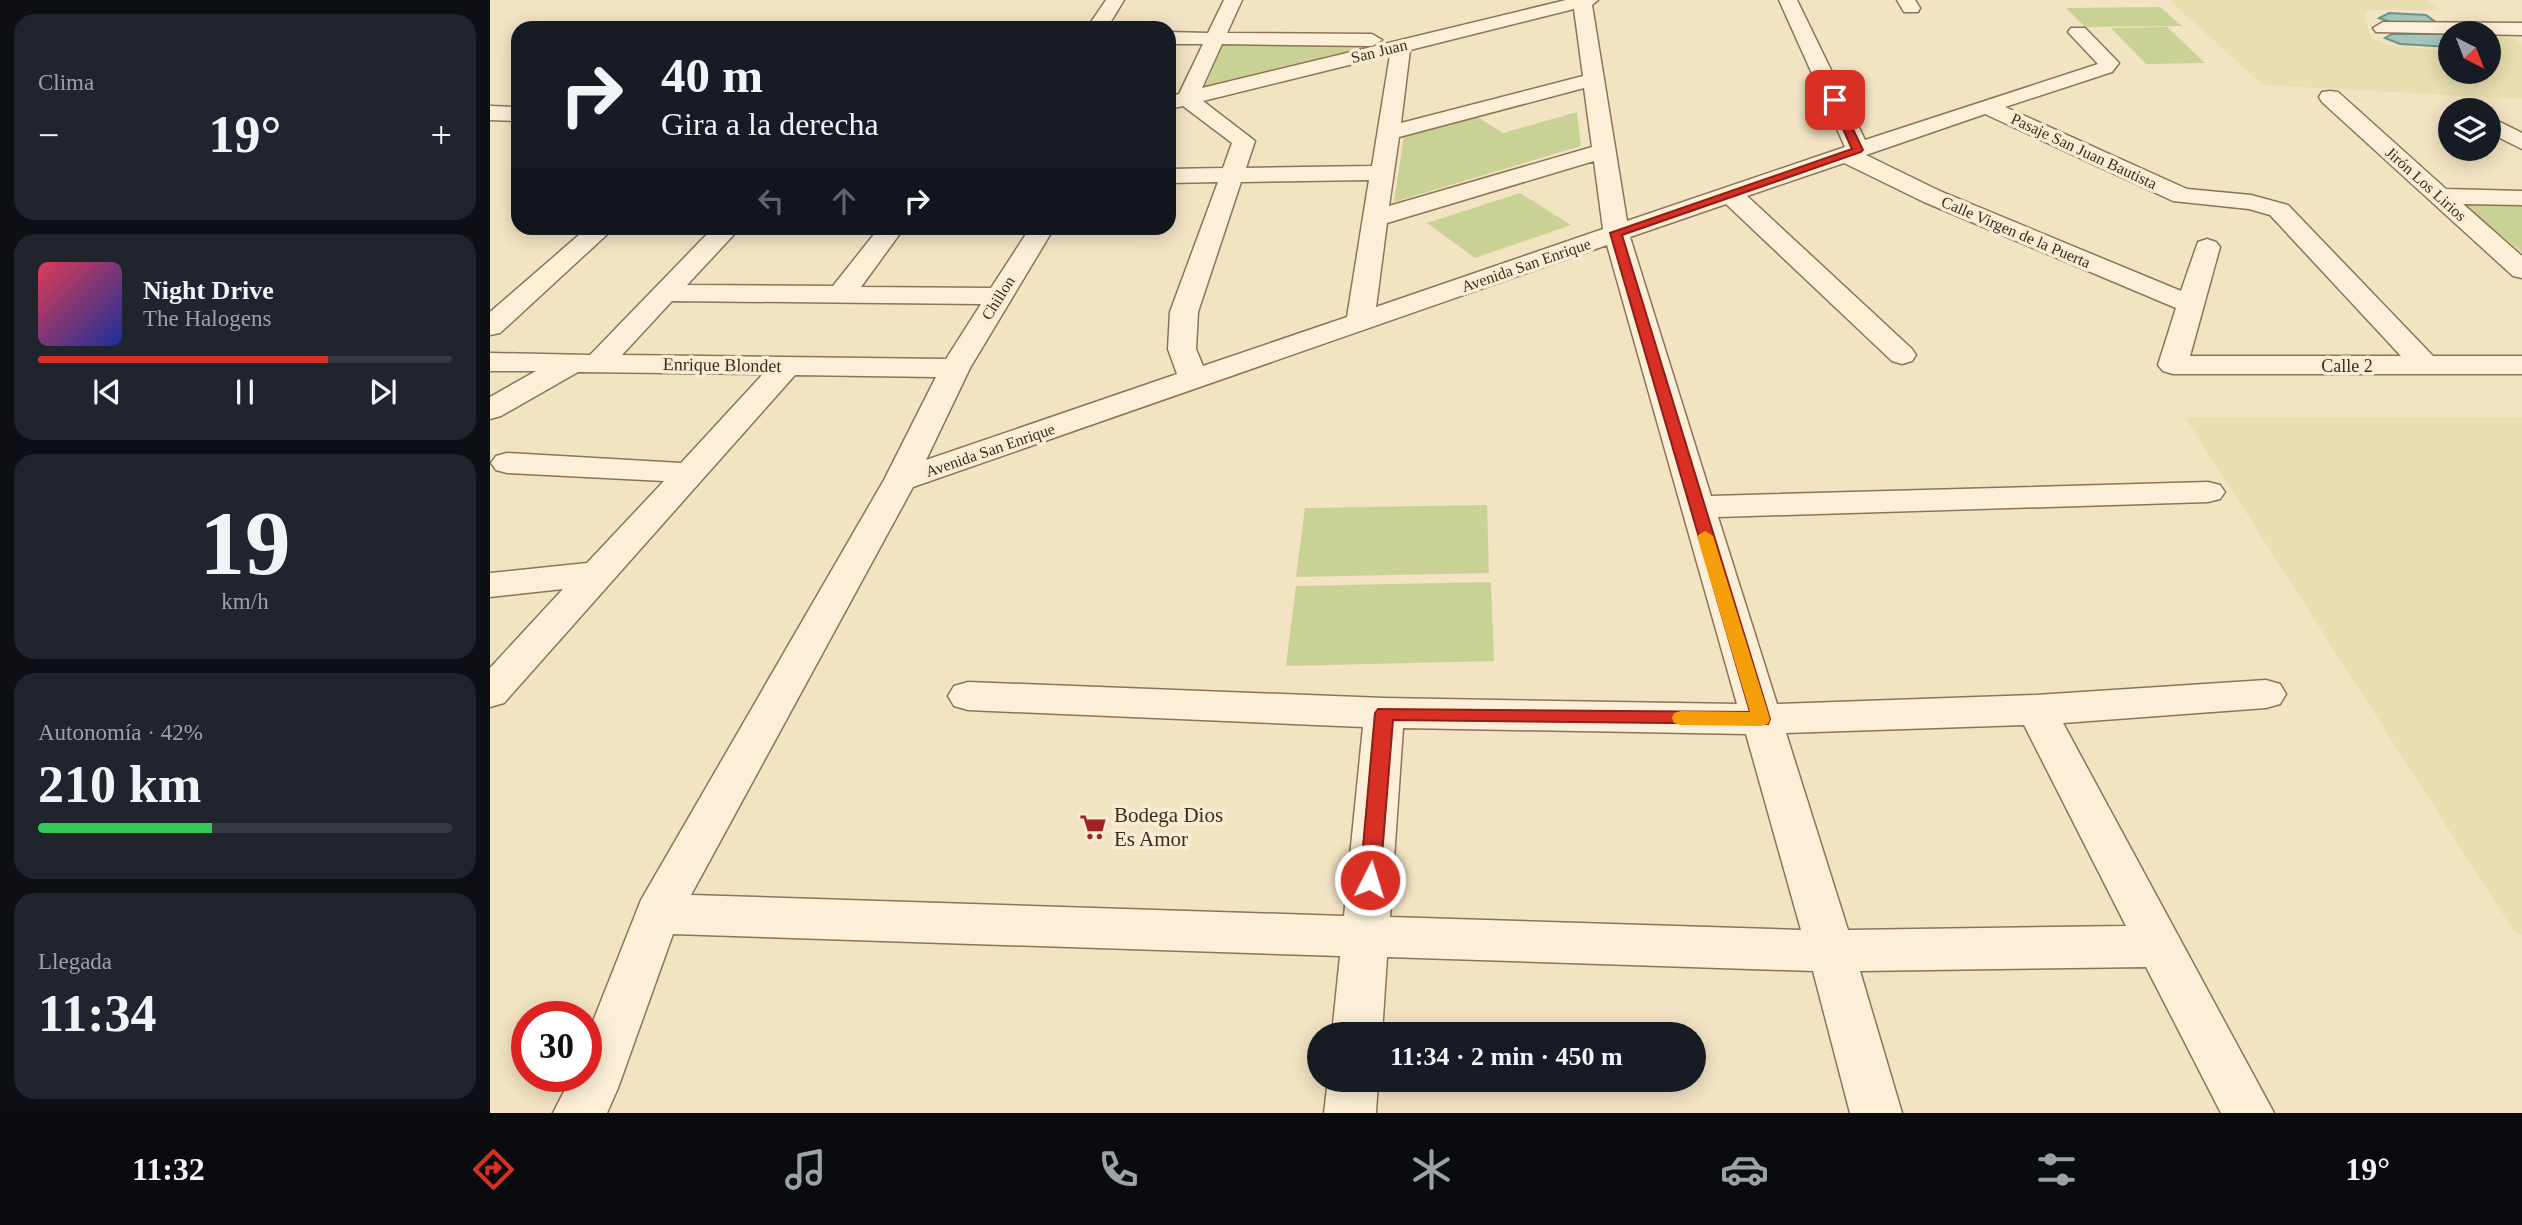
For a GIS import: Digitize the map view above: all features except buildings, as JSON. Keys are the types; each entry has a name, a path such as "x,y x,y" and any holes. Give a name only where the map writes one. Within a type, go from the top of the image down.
{"street":[{"path":"1102,21 1115,0"},
{"path":"1194,379 1182,349 1184,312 1244,141 1178,101 1233,0"},
{"path":"1788,0 1851,152"},
{"path":"1579,1 1594,79 1616,233 1831,951 1876,1113"},
{"name":"San Juan","path":"1178,101 1579,1"},
{"path":"1454,33 1456,11"},
{"path":"2383,29 2522,29"},
{"name":"Avenida San Enrique","path":"900,480 1851,152 2105,68 2109,63 2078,32"},
{"path":"1176,38 1425,40"},
{"path":"1360,322 1401,46"},
{"path":"1388,133 1594,79"},
{"name":"Jirón Los Lirios","path":"2330,97 2522,270"},
{"name":"Pasaje San Juan Bautista","path":"1986,106 2182,195 2251,202 2279,210 2426,366"},
{"path":"490,113 511,114"},
{"path":"2501,130 2522,142"},
{"path":"1376,218 1604,151"},
{"name":"Calle Virgen de la Puerta","path":"1851,152 1933,197 2189,304"},
{"path":"1176,176 1382,173"},
{"path":"1730,194 1902,355"},
{"path":"2439,196 2522,198"},
{"path":"490,327 593,235"},
{"path":"490,410 584,364 665,293 720,235"},
{"path":"841,295 887,235"},
{"name":"Chillon","path":"579,1113 593,1088 657,914 900,480 955,368 1037,235"},
{"path":"2189,304 2207,247"},
{"path":"665,293 998,296"},
{"name":"Calle 2","path":"2189,304 2173,365 2522,365"},
{"name":"Enrique Blondet","path":"490,362 955,368"},
{"path":"490,693 786,366"},
{"path":"507,463 690,473"},
{"path":"1697,507 2208,492"},
{"path":"490,585 598,574"},
{"path":"968,696 1384,713 1761,719 2036,710 2266,694"},
{"path":"2036,710 2248,1113"},
{"path":"1358,1022 1384,713"},
{"path":"657,914 1831,951 2160,946"},
{"path":"1350,1113 1352,1092"}],"shaded area":[{"path":"2169,0 2428,0 2441,10 2368,10 2364,15 2371,37 2387,45 2438,50 2438,84 2501,84 2501,34 2510,34 2522,45 2522,99 2263,85"},
{"path":"2185,417 2522,417 2522,935 2515,933"}],"green space":[{"path":"2160,7 2182,26 2085,27 2066,8"},
{"path":"2167,27 2205,63 2146,64 2111,28"},
{"path":"1224,42 1388,43 1205,86"},
{"path":"1577,112 1581,146 1394,202 1404,135 1478,117 1503,133"},
{"path":"1520,193 1571,225 1475,258 1427,223"},
{"path":"2458,201 2522,202 2522,252"},
{"path":"1487,505 1489,573 1296,577 1305,508"},
{"path":"1491,582 1494,661 1286,666 1296,586"}],"water":[{"path":"2389,13 2426,15 2437,23 2393,23 2379,18"},
{"path":"2392,34 2438,34 2438,46 2400,44 2385,38"}],"slow traffic":[{"path":"1681,718 1761,719 1705,536"}],"place":[{"name":"Bodega Dios Es Amor","path":"1093,827"}],"route":[{"path":"1370,880 1384,713 1761,719 1616,233 1858,150 1835,100"}]}
